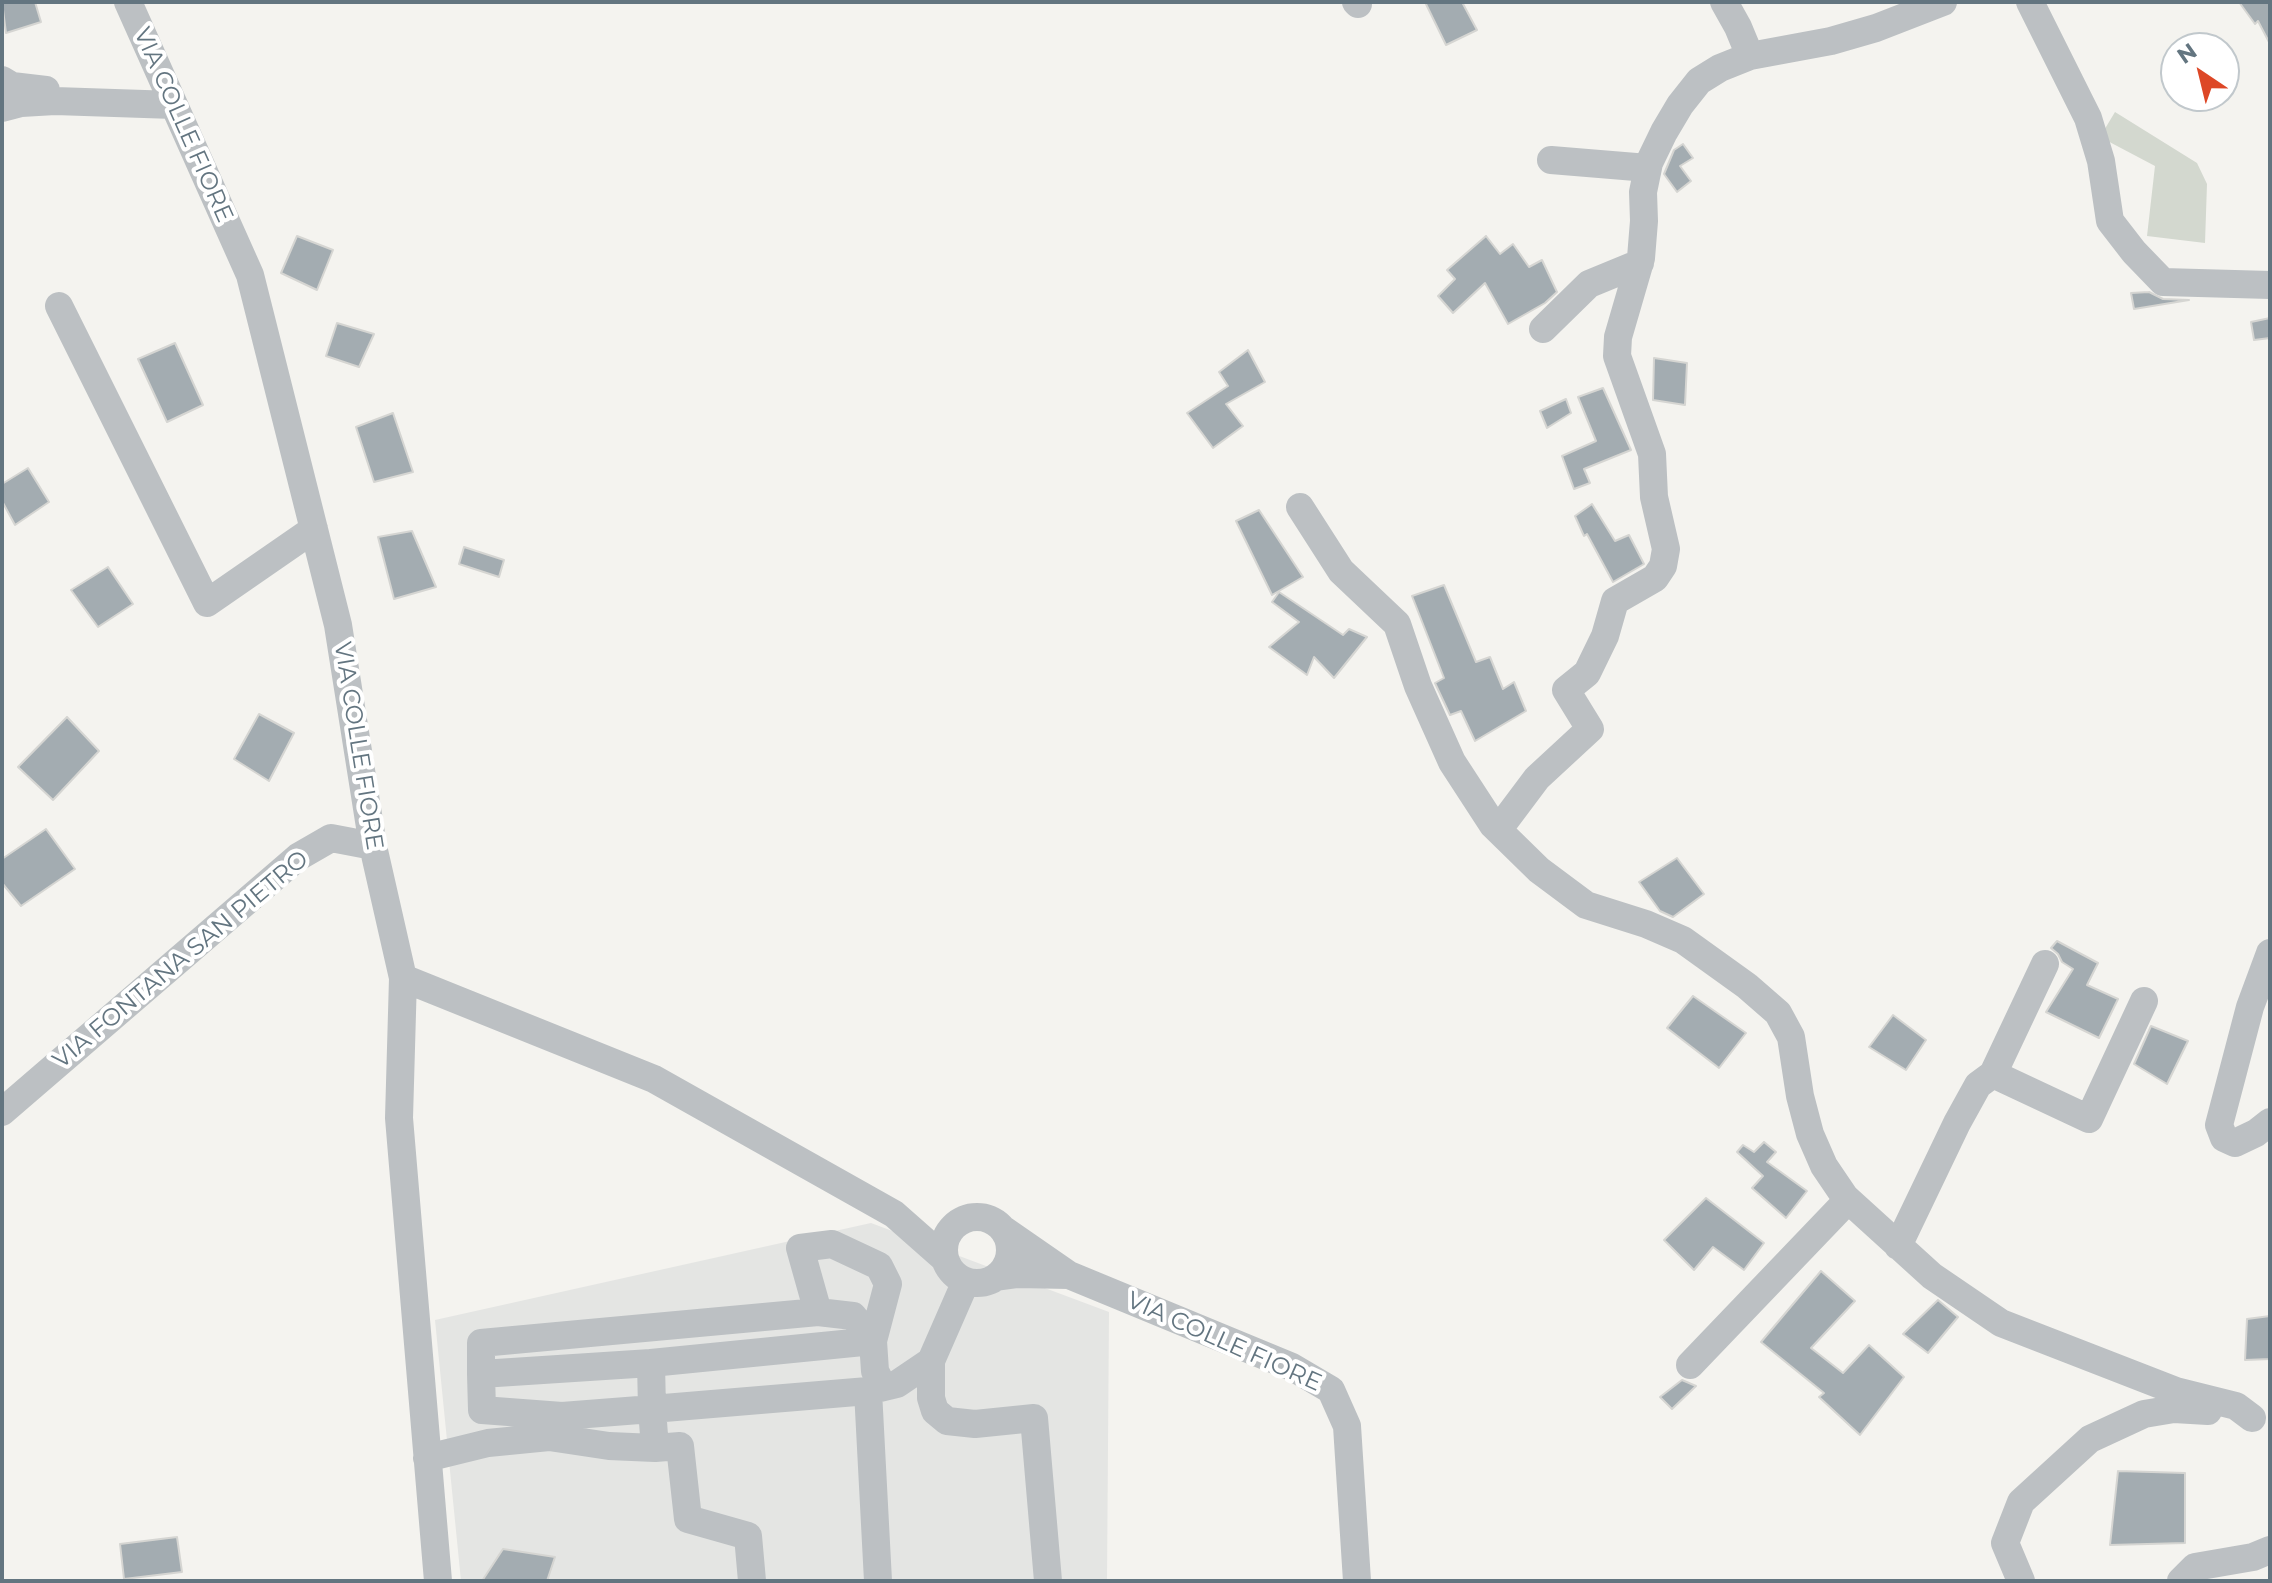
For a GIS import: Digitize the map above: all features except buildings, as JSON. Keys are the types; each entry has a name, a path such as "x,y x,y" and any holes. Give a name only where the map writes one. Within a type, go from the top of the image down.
{"street":[{"name":"VIA COLLE FIORE","path":"128,2 250,275 338,625 373,846 403,978 399,1118 438,1581"},
{"path":"1724,2 1750,56"},
{"path":"1498,830 1537,778 1590,729 1566,690 1587,673 1605,636 1615,601 1655,578 1663,566 1666,549 1654,497 1652,454 1617,356 1618,337 1640,263 1643,192 1648,168 1664,132 1699,81 1720,68 1750,56 1831,41 1876,28 1943,2"},
{"path":"2030,2 2088,118 2101,161 2110,221 2134,252 2163,282 2270,285"},
{"path":"2,80 12,86 170,97"},
{"path":"2,108 21,103 170,97"},
{"path":"1551,160 1648,168"},
{"path":"1543,329 1589,284 1640,263"},
{"path":"59,306 207,603 314,529"},
{"path":"1300,507 1341,571 1397,624 1418,686 1452,762 1498,830 1539,870 1586,905 1646,924 1683,940 1747,986 1778,1013 1791,1037 1800,1096 1810,1134 1824,1166 1848,1200 1932,1276 2001,1323 2176,1391 2236,1406 2261,1421"},
{"name":"VIA FONTANA SAN PIETRO","path":"2,1112 298,857 331,838 373,846"},
{"path":"2270,953 2250,1007 2219,1125 2224,1138 2235,1143 2270,1122"},
{"path":"1898,1246 1957,1123 1978,1085 1993,1074 2045,964"},
{"path":"403,978 654,1079 894,1214 945,1259"},
{"path":"1993,1074 2089,1119 2144,1001"},
{"path":"1690,1365 1848,1200"},
{"path":"894,1214 958,1222"},
{"path":"985,1217 1004,1230 1010,1250 1003,1270 996,1277 980,1282 966,1281 949,1269 945,1259 945,1239 958,1222 985,1217"},
{"name":"VIA COLLE FIORE","path":"1004,1230 1069,1275 1292,1367 1331,1390 1347,1426 1357,1581"},
{"path":"818,1312 800,1248 832,1244 879,1266 888,1284 873,1341 878,1581"},
{"name":"VIA COLLE FIORE","path":"996,1277 1069,1275"},
{"path":"966,1281 931,1361 931,1398 935,1411 947,1421 975,1424 1034,1418 1048,1581"},
{"path":"873,1341 853,1316 818,1312 481,1343 482,1410 562,1416 875,1389 897,1384 931,1361"},
{"path":"481,1374 651,1363 873,1341"},
{"path":"651,1363 652,1409 668,1447 688,1519 748,1536 752,1581"},
{"path":"2021,1581 2005,1543 2021,1502 2090,1439 2144,1414 2174,1409 2236,1414 2261,1421"},
{"path":"427,1458 488,1443 549,1437 609,1446 668,1447"},
{"path":"2181,1581 2195,1567 2253,1557 2270,1550"}],"shaded area":[{"path":"2115,112 2197,163 2207,184 2205,243 2147,236 2155,166 2100,137"},
{"path":"871,1223 1109,1312 1107,1581 461,1581 435,1320"}]}
